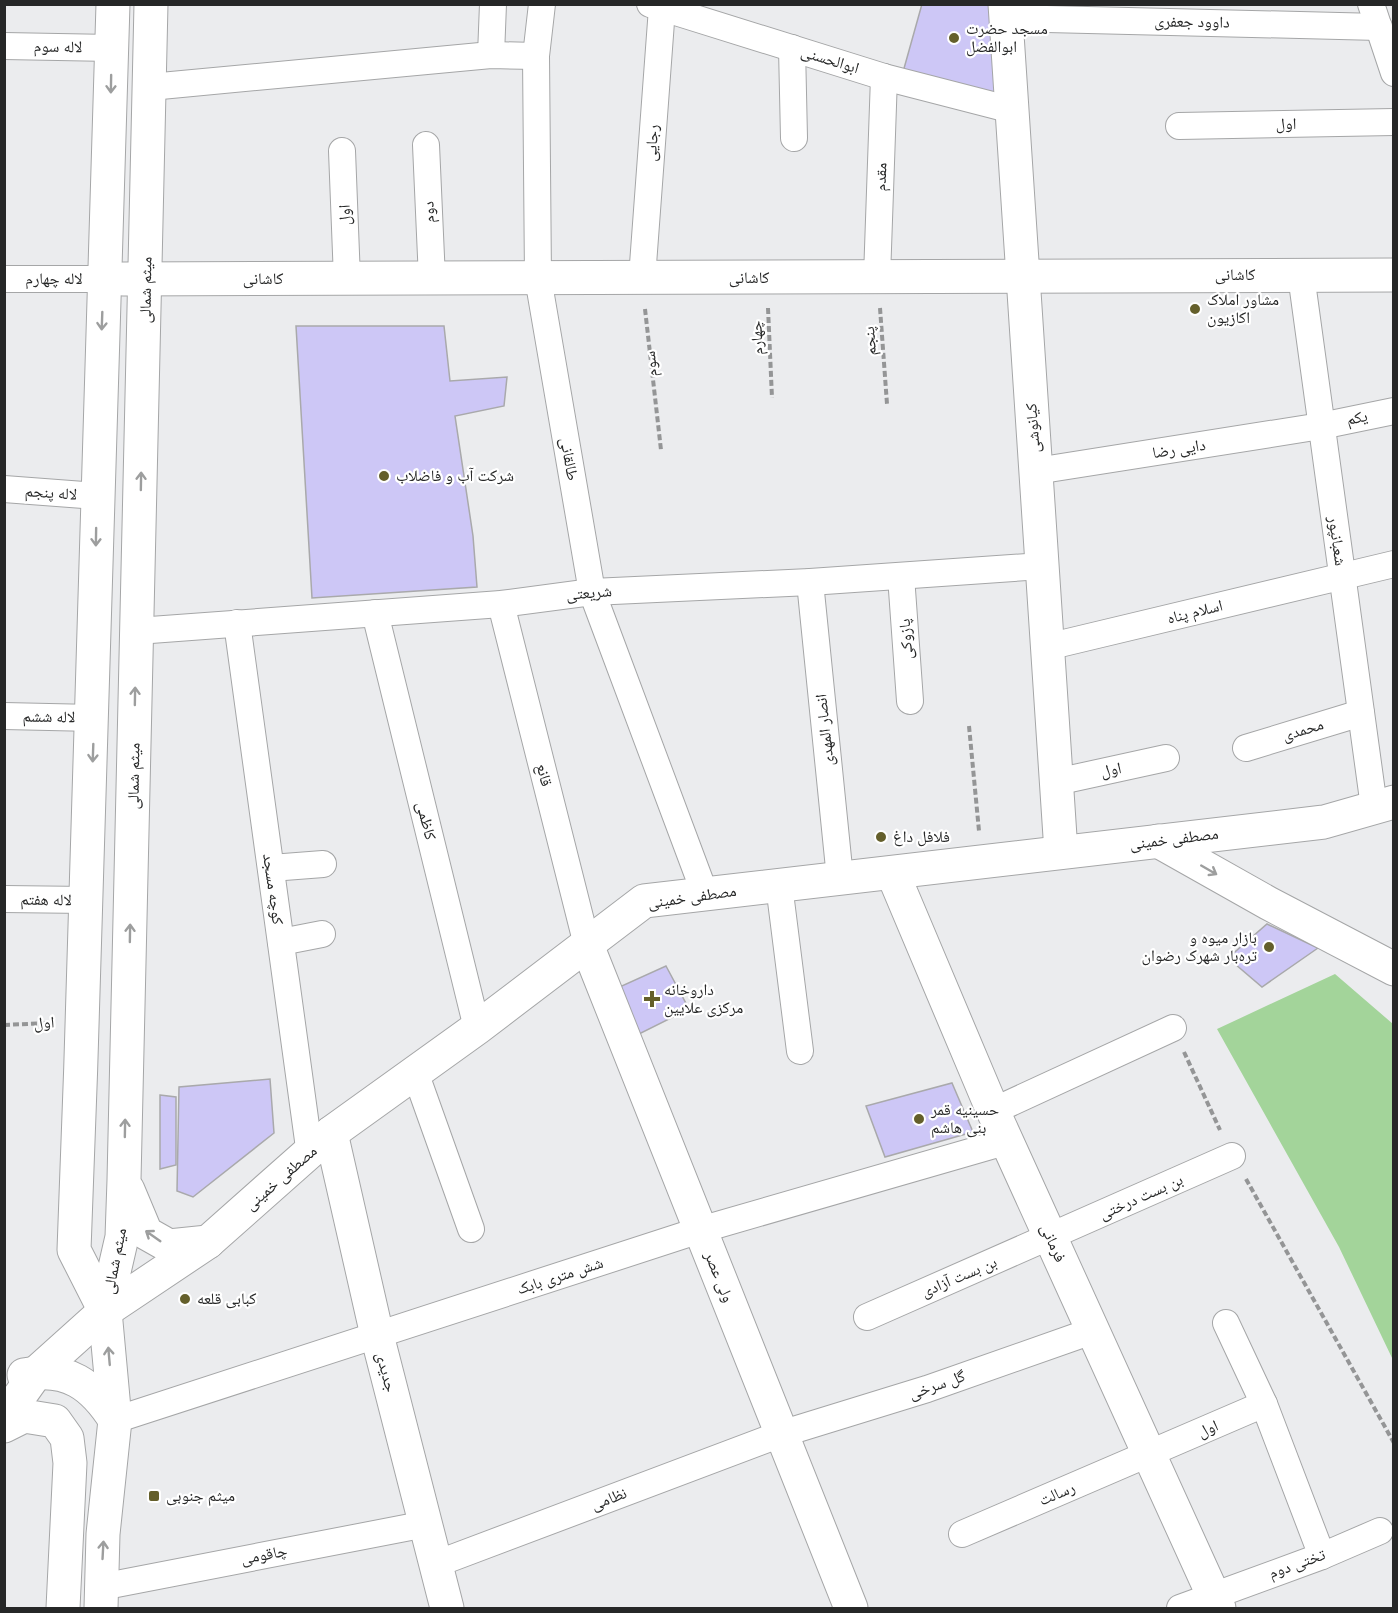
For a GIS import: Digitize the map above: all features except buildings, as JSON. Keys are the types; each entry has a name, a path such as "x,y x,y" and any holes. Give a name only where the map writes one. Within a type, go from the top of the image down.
{"main road":[{"name":"میثم شمالی","path":"105,1311 74,1250 94,718 97,496 113,4"},
{"name":"میثم شمالی","path":"105,1311 122,1237 151,4"},
{"name":"کیانوشی","path":"1006,11 1061,852"},
{"name":"کاشانی","path":"104,279 1394,275"},
{"name":"مصطفی خمینی","path":"4,1418 36,1373 105,1311 208,1242 320,1144 644,901 893,874 982,861 1324,822 1384,804"},
{"path":"1158,841 1268,903 1394,969"},
{"name":"فرمانی","path":"893,874 993,1111 1092,1331 1151,1454 1216,1602"},
{"name":"ولی عصر","path":"587,945 851,1608"},
{"name":"جدیدی","path":"320,1144 377,1335 447,1608"},
{"path":"124,1180 146,1233 169,1246 208,1242"},
{"path":"101,1598 115,1420 105,1311"},
{"path":"4,1379 36,1373 66,1375 83,1384 101,1398 115,1420"},
{"path":"4,1426 24,1416 55,1422 67,1438 70,1463 63,1608"}],"street":[{"path":"491,55 493,4"},
{"name":"طالقانی","path":"542,4 536,56 538,278 592,591 705,894"},
{"name":"ابوالحسنی","path":"656,6 884,77 1012,110"},
{"name":"رجایی","path":"642,278 656,6"},
{"name":"داوود جعفری","path":"1006,11 1375,16"},
{"path":"1375,16 1394,73"},
{"name":"لاله سوم","path":"4,46 112,48"},
{"path":"792,48 794,138"},
{"path":"150,87 491,55 536,56"},
{"name":"مقدم","path":"877,277 884,77"},
{"name":"اول","path":"1179,126 1394,122"},
{"name":"دوم","path":"426,145 432,279"},
{"name":"اول","path":"342,151 347,279"},
{"name":"شعبانپور","path":"1301,275 1361,713 1384,804"},
{"name":"لاله چهارم","path":"4,279 104,279"},
{"name":"یکم","path":"1321,426 1394,411"},
{"name":"دایی رضا","path":"1036,471 1321,426"},
{"name":"لاله پنجم","path":"4,489 97,496"},
{"name":"اسلام پناه","path":"1047,647 1394,564"},
{"name":"شریعتی","path":"137,631 501,604 592,591 810,582 1042,566"},
{"name":"پازوکی","path":"901,576 910,702"},
{"name":"انصار المهدی","path":"810,582 840,878"},
{"name":"قانع","path":"501,604 587,945"},
{"name":"کاظمی","path":"375,613 477,1028"},
{"name":"کوچه مسجد","path":"237,623 280,942 320,1144"},
{"name":"محمدی","path":"1246,748 1361,713"},
{"name":"لاله ششم","path":"4,716 94,718"},
{"name":"اول","path":"1056,782 1166,758"},
{"path":"270,868 323,864"},
{"path":"779,885 800,1051"},
{"name":"لاله هفتم","path":"4,899 87,900"},
{"path":"280,942 322,934"},
{"path":"993,1111 1173,1028"},
{"path":"415,1072 471,1229"},
{"name":"شش متری بابک","path":"115,1420 700,1230 1008,1142"},
{"name":"بن بست درختی","path":"1050,1238 1232,1156"},
{"name":"بن بست آزادی","path":"867,1317 1050,1238"},
{"path":"1226,1323 1264,1404 1322,1556"},
{"name":"گل سرخی","path":"781,1434 927,1389 1092,1331"},
{"name":"اول","path":"1151,1454 1264,1404"},
{"name":"نظامی","path":"436,1564 781,1434"},
{"name":"رسالت","path":"962,1534 1151,1454"},
{"name":"چاقومی","path":"101,1598 426,1524"},
{"name":"تختی دوم","path":"1180,1608 1216,1602 1380,1531"}],"path":[{"name":"پنجم","path":"877,277 887,404"},
{"name":"سوم","path":"642,278 661,450"},
{"name":"چهارم","path":"766,278 772,398"},
{"path":"969,726 982,861"},
{"name":"اول","path":"4,1025 83,1020"},
{"path":"1173,1028 1232,1156 1394,1443"}],"green space":[{"path":"1335,974 1393,1024 1393,1360 1339,1247 1217,1029"}],"place":[{"name":"مسجد حضرت ابوالفضل","path":"954,38"},
{"name":"مشاور املاک اکازیون","path":"1195,309"},
{"name":"شرکت آب و فاضلاب","path":"384,476"},
{"name":"فلافل داغ","path":"881,837"},
{"name":"بازار میوه و تره‌بار شهرک رضوان","path":"1269,947"},
{"name":"داروخانه مرکزی علایین","path":"652,999"},
{"name":"حسینیه قمر بنی هاشم","path":"919,1119"},
{"name":"کبابی قلعه","path":"185,1299"},
{"name":"میثم جنوبی","path":"154,1496"}]}
